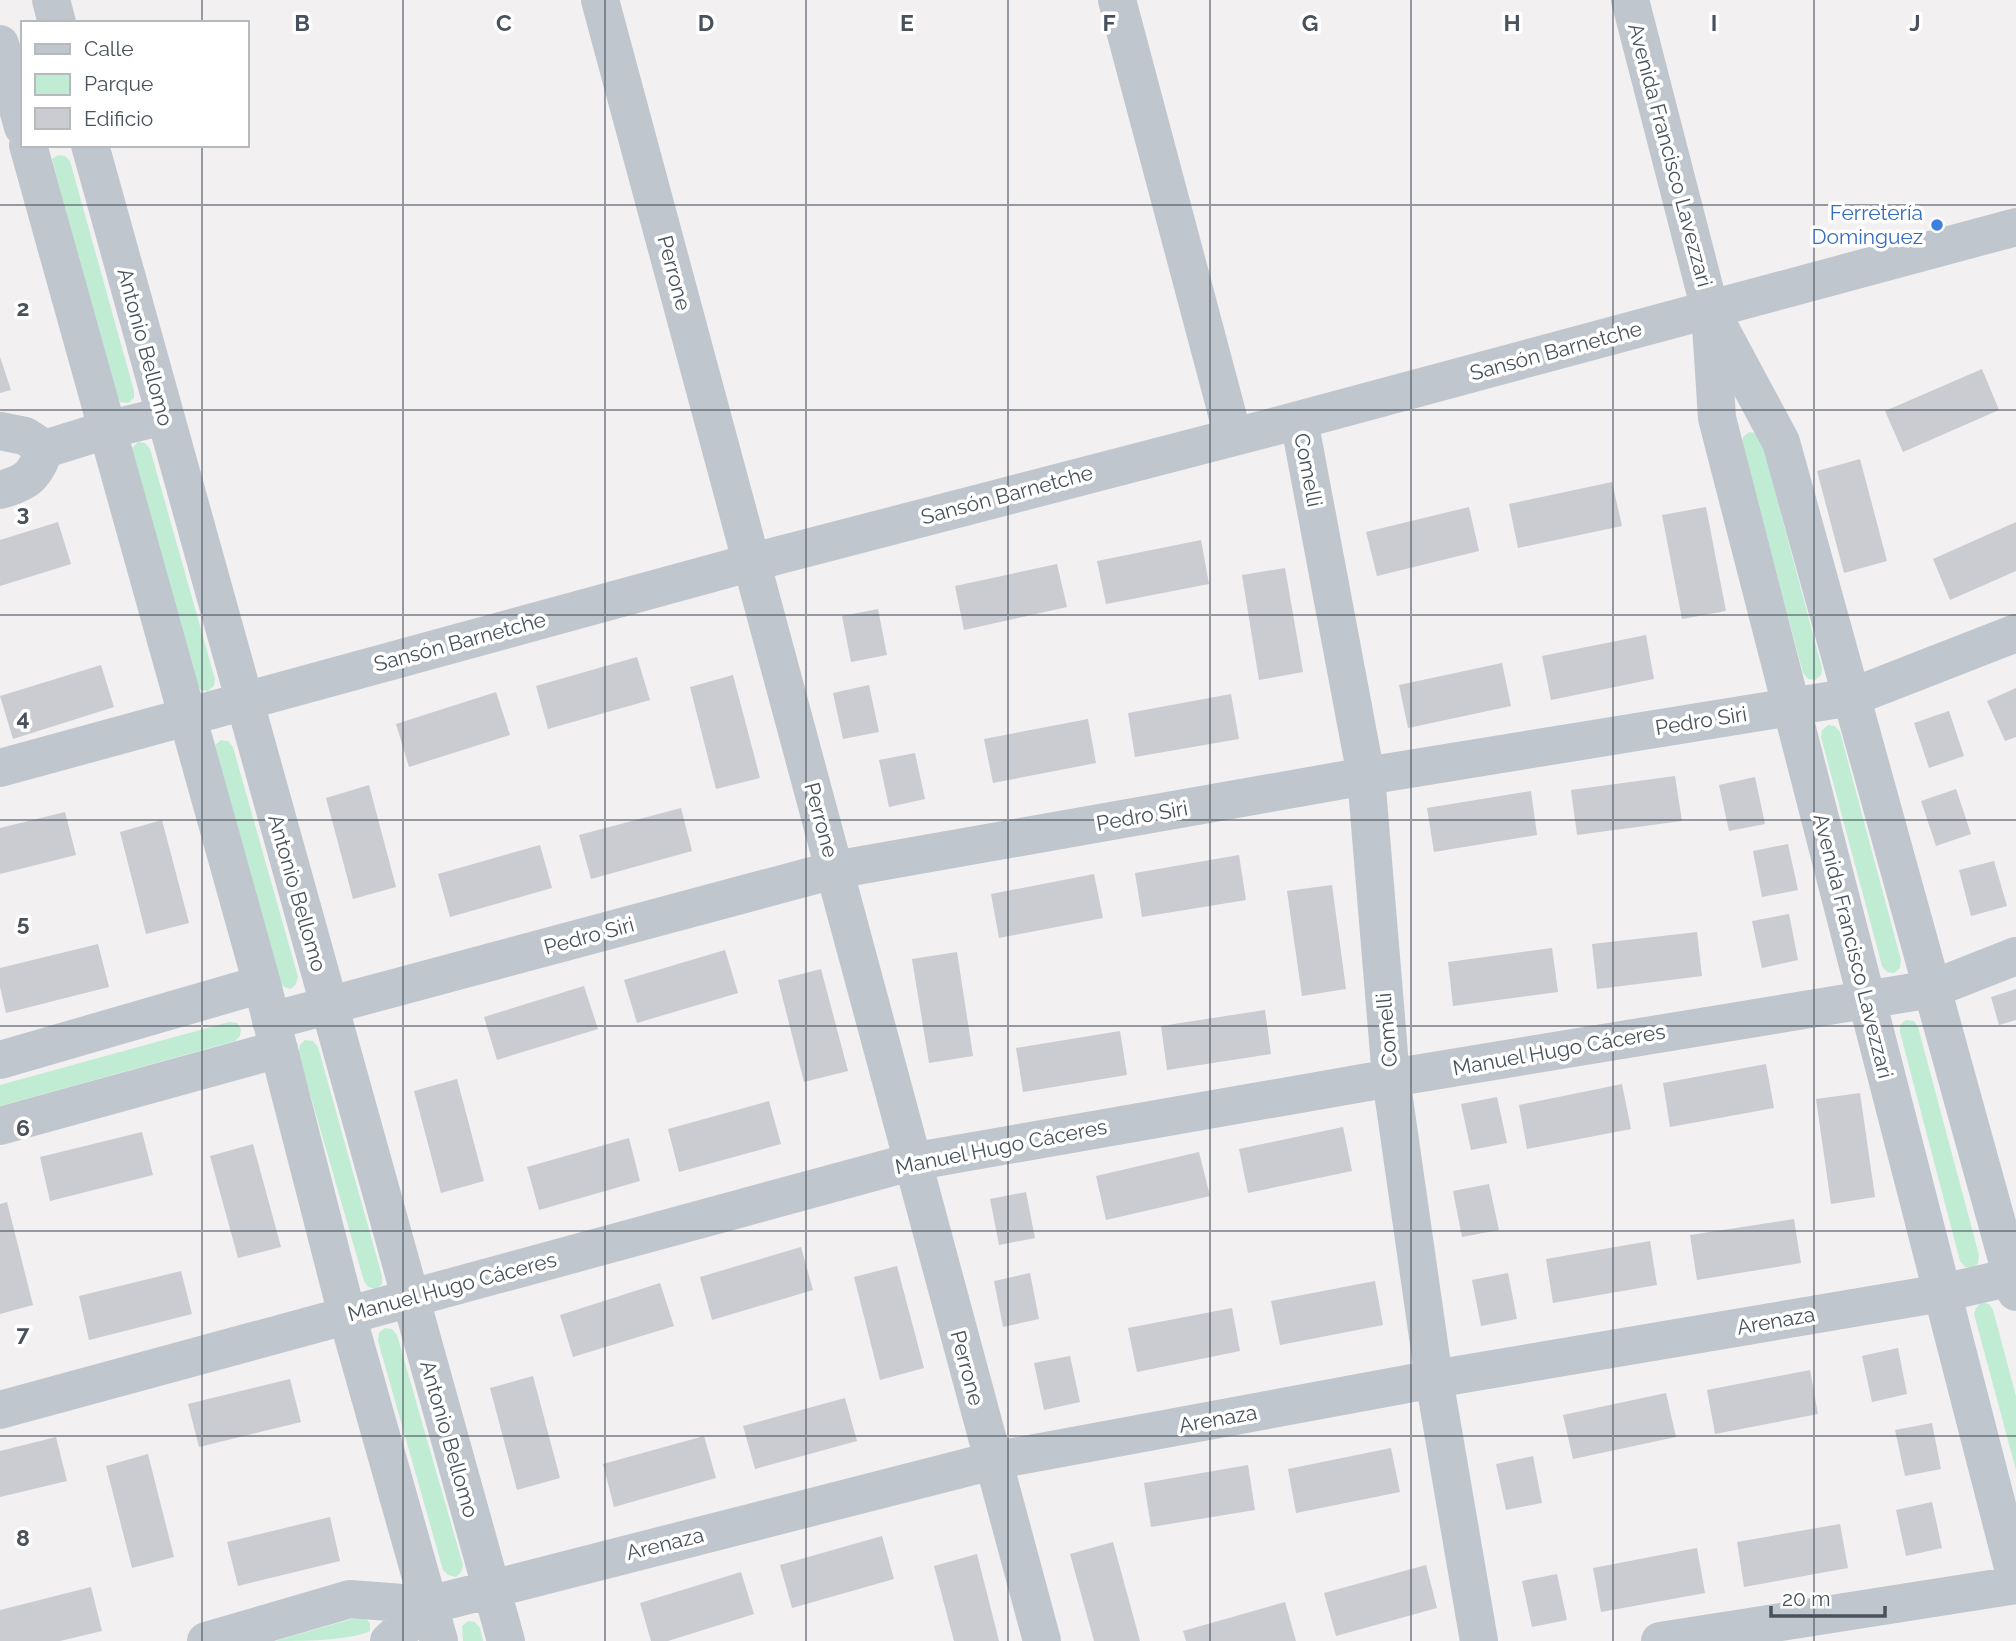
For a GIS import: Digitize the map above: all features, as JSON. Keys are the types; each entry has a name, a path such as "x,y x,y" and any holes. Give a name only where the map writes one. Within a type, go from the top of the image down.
{"street":[{"path":"51,0 56,21"},
{"name":"Perrone","path":"600,0 1042,1641"},
{"path":"1117,0 1233,436"},
{"name":"Avenida Francisco Lavezzari","path":"1630,0 1710,310 1717,418 2016,1579"},
{"path":"0,44 21,120"},
{"path":"0,149 21,144"},
{"path":"29,147 262,984 347,1315 439,1641"},
{"name":"Antonio Bellomo","path":"91,147 506,1641"},
{"name":"Sansón Barnetche","path":"0,768 753,562 1299,420 2016,227"},
{"name":"Avenida Francisco Lavezzari","path":"1710,310 1781,442 2015,1282"},
{"path":"45,449 164,416"},
{"name":"Comelli","path":"1299,420 1366,776 1391,1078 1434,1379 1479,1641"},
{"path":"0,431 25,436 45,449"},
{"path":"0,491 14,487 36,472 45,449"},
{"name":"Pedro Siri","path":"0,1126 275,1035 328,1006 834,870 1366,776 1852,697 2016,633"},
{"name":"Manuel Hugo Cáceres","path":"0,1410 911,1162 1391,1078 1932,989 2016,956"},
{"path":"0,1060 262,984"},
{"name":"Arenaza","path":"206,1641 350,1599 429,1605 992,1461 1434,1379 2015,1282"},
{"path":"1660,1641 2016,1585"},
{"name":"Arenaza","path":"388,1641 429,1605"}],"green space":[{"path":"58,155 65,156 70,161 134,391 134,398 128,403 120,402 116,396 52,159"},
{"path":"1749,432 1756,433 1761,439 1822,668 1821,675 1815,680 1808,679 1803,673 1742,444 1743,437"},
{"path":"138,442 145,443 150,449 215,679 214,686 208,691 201,690 196,684 132,448"},
{"path":"1828,725 1835,726 1840,732 1901,960 1900,968 1894,973 1887,972 1882,966 1821,737 1822,730"},
{"path":"221,740 228,741 233,747 298,977 291,989 279,982 215,745"},
{"path":"1906,1020 1914,1021 1918,1027 1979,1255 1978,1263 1973,1268 1965,1267 1960,1261 1900,1032 1900,1025"},
{"path":"229,1022 237,1023 241,1029 240,1036 235,1041 0,1106 0,1085"},
{"path":"305,1040 313,1041 318,1047 382,1276 382,1284 376,1289 368,1287 364,1281 298,1052"},
{"path":"1981,1302 1989,1304 1993,1310 2016,1396 2016,1470 1974,1314"},
{"path":"385,1328 392,1329 397,1335 463,1565 456,1577 443,1570 378,1341 379,1333"},
{"path":"359,1617 366,1618 370,1631 337,1639 275,1641"},
{"path":"468,1621 475,1622 480,1628 483,1641 463,1641 462,1626"}],"building":[{"path":"0,357 11,390 0,393"},
{"path":"1982,369 1999,410 1903,452 1885,411"},
{"path":"1860,459 1887,561 1844,573 1817,471"},
{"path":"1612,482 1622,526 1518,548 1509,504"},
{"path":"1469,507 1479,551 1377,576 1366,532"},
{"path":"1706,507 1726,611 1682,619 1662,515"},
{"path":"58,522 71,564 0,586 0,540"},
{"path":"2016,522 2016,571 1950,600 1933,559"},
{"path":"1201,540 1209,584 1106,604 1097,561"},
{"path":"1057,564 1067,607 964,630 955,586"},
{"path":"1285,568 1303,672 1259,680 1242,575"},
{"path":"878,609 887,655 851,662 842,616"},
{"path":"1646,635 1654,679 1551,700 1542,656"},
{"path":"637,657 650,700 548,729 536,686"},
{"path":"1502,663 1511,706 1408,728 1399,685"},
{"path":"101,665 114,707 13,739 0,696"},
{"path":"733,675 760,778 716,789 690,687"},
{"path":"869,685 879,732 843,739 833,693"},
{"path":"2016,688 2016,737 2005,741 1987,701"},
{"path":"496,692 510,735 409,767 396,724"},
{"path":"1231,694 1239,739 1135,757 1128,713"},
{"path":"1949,711 1964,756 1929,768 1914,723"},
{"path":"1088,719 1096,763 993,783 984,739"},
{"path":"915,753 925,799 889,807 879,760"},
{"path":"1675,776 1682,821 1577,835 1571,790"},
{"path":"1755,777 1765,824 1729,831 1719,785"},
{"path":"369,785 396,887 353,899 326,798"},
{"path":"1956,789 1971,834 1936,846 1921,801"},
{"path":"1531,791 1537,835 1434,852 1427,808"},
{"path":"681,808 692,851 591,879 579,835"},
{"path":"65,812 76,855 0,874 0,828"},
{"path":"162,820 189,923 146,934 120,832"},
{"path":"1788,844 1798,890 1762,897 1753,851"},
{"path":"540,845 552,888 450,917 438,874"},
{"path":"1239,855 1246,900 1142,917 1135,873"},
{"path":"1994,861 2007,906 1971,916 1959,870"},
{"path":"1094,874 1103,918 999,938 991,894"},
{"path":"1332,885 1346,989 1302,996 1287,891"},
{"path":"1789,914 1798,960 1762,968 1752,921"},
{"path":"1697,932 1702,976 1597,989 1592,944"},
{"path":"98,944 109,987 6,1013 0,987 0,968"},
{"path":"1552,948 1558,992 1453,1006 1448,962"},
{"path":"725,950 738,993 637,1023 624,980"},
{"path":"957,952 973,1056 929,1063 912,959"},
{"path":"821,969 848,1071 804,1082 778,980"},
{"path":"584,986 598,1029 497,1060 484,1017"},
{"path":"2016,989 2016,1020 1999,1025 1991,997"},
{"path":"1265,1010 1271,1054 1167,1070 1161,1026"},
{"path":"1120,1031 1127,1075 1023,1092 1016,1048"},
{"path":"1766,1064 1774,1108 1670,1127 1663,1083"},
{"path":"457,1079 484,1181 441,1193 414,1091"},
{"path":"1622,1084 1631,1129 1527,1149 1519,1105"},
{"path":"1860,1093 1875,1197 1831,1204 1816,1099"},
{"path":"1497,1097 1507,1143 1471,1150 1461,1104"},
{"path":"769,1101 781,1144 679,1172 668,1129"},
{"path":"1343,1127 1352,1171 1248,1193 1239,1149"},
{"path":"142,1132 153,1175 50,1201 40,1157"},
{"path":"629,1138 640,1181 539,1210 527,1167"},
{"path":"253,1144 281,1247 238,1258 210,1156"},
{"path":"1199,1152 1210,1196 1106,1220 1096,1176"},
{"path":"1489,1184 1499,1230 1462,1237 1453,1191"},
{"path":"1026,1192 1035,1238 999,1245 990,1199"},
{"path":"7,1202 33,1305 0,1314 0,1204"},
{"path":"1794,1219 1801,1263 1697,1280 1690,1235"},
{"path":"1650,1241 1657,1285 1553,1303 1546,1259"},
{"path":"801,1247 813,1290 712,1320 700,1277"},
{"path":"897,1266 924,1368 880,1380 854,1277"},
{"path":"181,1271 192,1314 89,1340 79,1296"},
{"path":"1030,1273 1039,1319 1003,1327 994,1281"},
{"path":"1508,1273 1517,1319 1481,1326 1472,1280"},
{"path":"1375,1281 1383,1325 1280,1345 1271,1301"},
{"path":"660,1283 674,1326 573,1357 560,1315"},
{"path":"1232,1308 1240,1351 1137,1372 1128,1328"},
{"path":"1898,1348 1907,1394 1872,1402 1862,1356"},
{"path":"1070,1356 1080,1402 1044,1410 1034,1363"},
{"path":"1810,1370 1818,1414 1715,1434 1707,1390"},
{"path":"533,1376 560,1478 517,1490 490,1388"},
{"path":"290,1379 301,1422 199,1447 188,1404"},
{"path":"1666,1393 1676,1437 1573,1459 1563,1415"},
{"path":"845,1398 857,1441 755,1469 743,1426"},
{"path":"1932,1423 1941,1469 1905,1476 1895,1430"},
{"path":"704,1436 716,1478 614,1507 603,1464"},
{"path":"56,1437 67,1481 0,1497 0,1451"},
{"path":"1391,1448 1400,1492 1296,1513 1288,1469"},
{"path":"148,1454 174,1557 132,1568 106,1466"},
{"path":"1533,1456 1542,1503 1506,1510 1496,1464"},
{"path":"1248,1465 1255,1510 1151,1527 1144,1483"},
{"path":"1932,1502 1942,1548 1906,1556 1896,1510"},
{"path":"330,1517 340,1561 238,1586 227,1542"},
{"path":"1840,1524 1848,1568 1744,1587 1737,1542"},
{"path":"882,1536 894,1579 792,1608 780,1565"},
{"path":"1113,1542 1140,1641 1094,1641 1070,1554"},
{"path":"1697,1548 1705,1593 1601,1612 1593,1568"},
{"path":"977,1554 999,1641 954,1641 934,1566"},
{"path":"1426,1565 1437,1608 1336,1636 1324,1593"},
{"path":"741,1572 754,1614 668,1641 651,1641 640,1603"},
{"path":"1557,1574 1567,1620 1532,1627 1522,1581"},
{"path":"91,1587 102,1631 60,1641 0,1641 0,1610"},
{"path":"1285,1602 1296,1641 1186,1641 1183,1631"}],"place":[{"name":"Ferretería Dominguez","path":"1937,225"}]}
